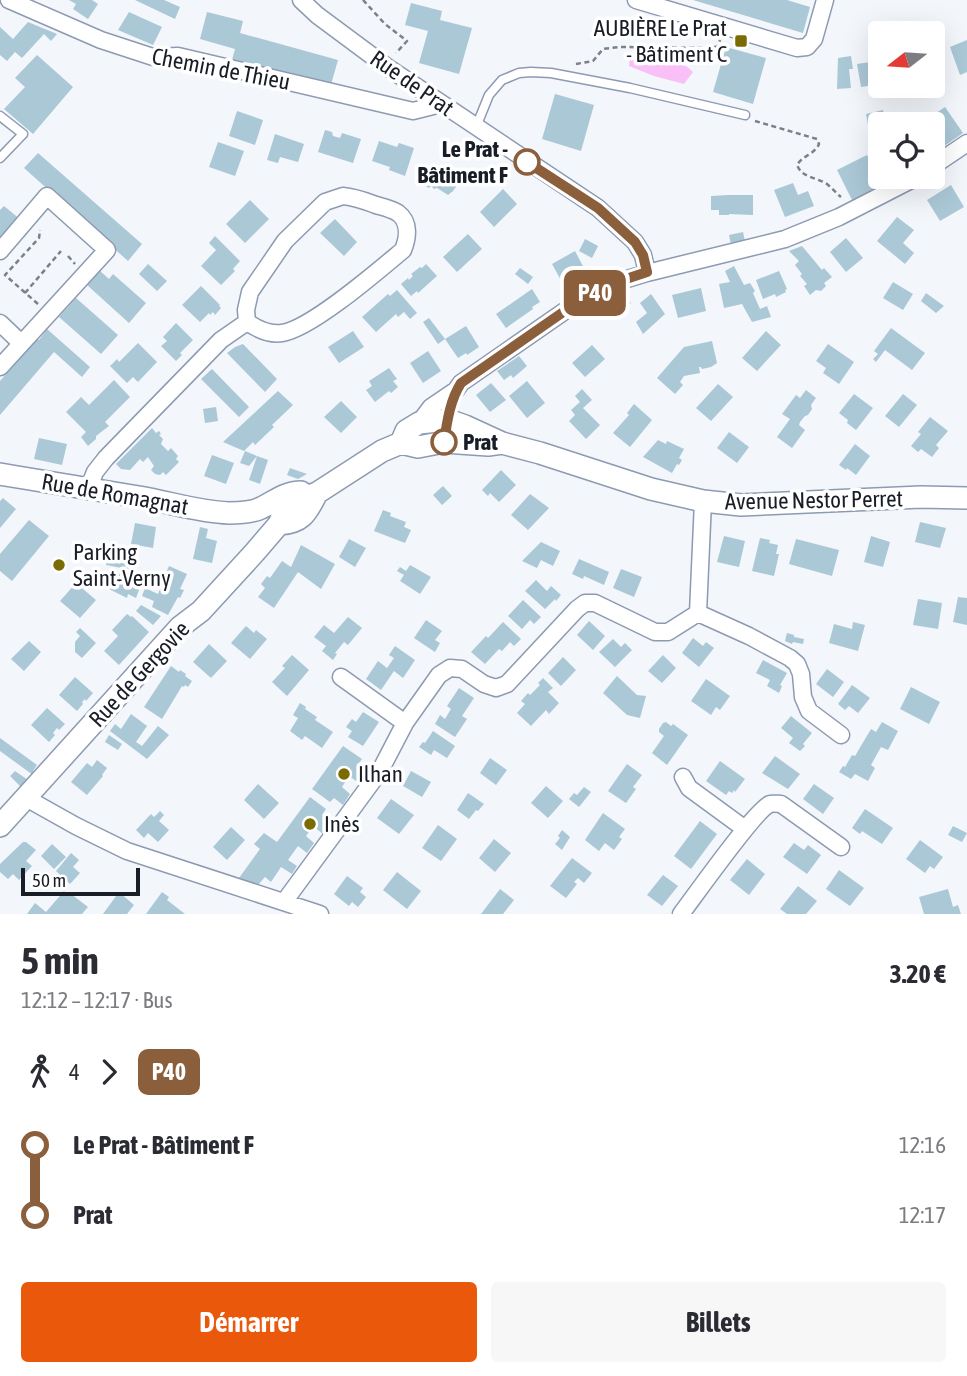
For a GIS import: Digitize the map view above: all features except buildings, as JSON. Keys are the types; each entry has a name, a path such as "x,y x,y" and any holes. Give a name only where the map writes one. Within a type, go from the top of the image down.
{"main road":[{"name":"Avenue Nestor Perret","path":"419,423 447,420 502,443 651,489 703,501 741,505 921,497 967,499"},
{"path":"259,510 273,531 291,524 305,514 317,493 392,447 406,431 419,423"},
{"name":"Avenue Nestor Perret","path":"392,447 418,447 444,442 488,445 502,443"},
{"name":"Rue de Romagnat","path":"0,474 231,513 259,510 278,498 295,492 317,493"},
{"name":"Rue de Romagnat","path":"231,513 273,531"},
{"name":"Rue de Gergovie","path":"0,826 180,627 201,611 273,531"}],"street":[{"name":"Chemin de Thieu","path":"9,0 102,40 153,57 178,56 413,111 441,104"},
{"name":"Rue de Prat","path":"301,0 384,65 598,208 635,242 643,255 647,272"},
{"path":"636,0 797,48 807,47 814,39 825,0"},
{"path":"945,158 967,143"},
{"path":"444,442 447,420 456,390 461,383 582,299 614,283 647,272 785,239 850,212 894,189"},
{"path":"343,195 353,197 397,212 403,219 407,239 403,250 337,303 295,329 282,333 269,333 247,322 246,310 250,292 260,276 285,241 325,202 343,195"},
{"path":"0,251 47,196 107,250 0,367"},
{"path":"88,489 95,471 106,458 221,340 247,322"},
{"path":"0,323 21,343"},
{"path":"419,423 431,407 456,390"},
{"path":"698,613 703,501"},
{"path":"284,902 380,771 405,723 439,675 450,668 462,669 484,684 496,688 507,684 585,603 595,603 654,632 668,632 698,613"},
{"path":"698,613 749,636 797,664 801,674 803,697 809,711 841,736"},
{"path":"341,677 405,723"},
{"path":"683,777 689,788 745,829"},
{"path":"26,798 127,851 320,914"},
{"path":"681,914 745,829 771,803 781,804 841,847"}],"lane":[{"path":"476,127 489,94 502,80 519,73 551,73 746,115"},
{"path":"0,116 23,134 0,158"}],"path":[{"path":"363,0 385,24 407,41 384,65"},
{"path":"551,73 562,65 593,61 603,50 619,47 712,48 718,46 725,27"},
{"path":"746,115 750,120 817,139 817,149 799,162 798,170 826,183 839,195 850,212"},
{"path":"30,216 39,223 39,237 5,275 48,313"},
{"path":"25,293 61,251"}],"shaded area":[{"path":"642,52 676,60 693,72 684,84 629,66 630,56"}],"bus line":[{"name":"P40","path":"444,442 447,420 456,390 461,383 582,299 614,283 647,272 643,255 635,242 598,208 527,162"}],"place":[{"name":"AUBIÈRE Le Prat - Bâtiment C","path":"741,41"},
{"name":"Le Prat - Bâtiment F","path":"527,162"},
{"name":"Prat","path":"444,442"},
{"name":"Parking Saint-Verny","path":"59,565"},
{"name":"Ilhan","path":"344,774"},
{"name":"Inès","path":"310,824"}]}
